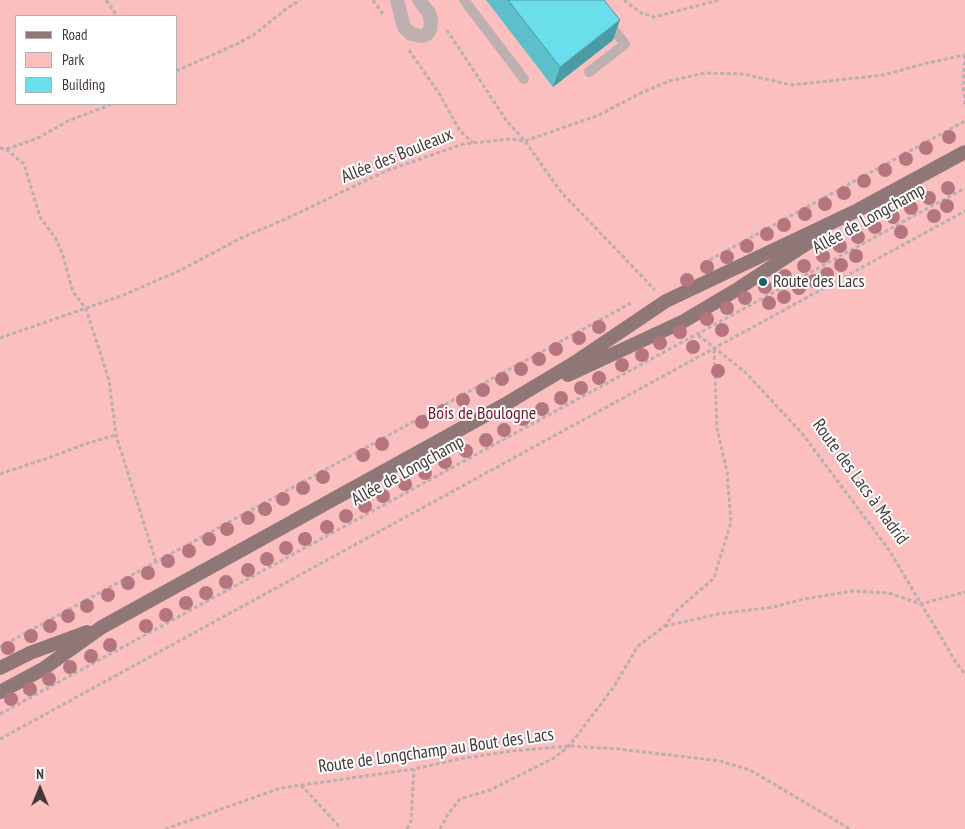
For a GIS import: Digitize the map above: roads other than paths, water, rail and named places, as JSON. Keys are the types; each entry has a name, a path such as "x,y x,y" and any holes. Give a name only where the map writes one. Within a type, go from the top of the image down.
{"main road":[{"name":"Allée de Longchamp","path":"0,692 44,669 102,627 504,405 574,363 666,301 858,210 965,152"},
{"name":"Allée de Longchamp","path":"504,405 684,321 736,290 858,210"},
{"name":"Allée de Longchamp","path":"0,668 30,652 102,627"}],"street":[{"path":"397,0 404,27 416,36 421,36 427,34 430,30 431,21 429,13 418,0"}],"lane":[{"path":"464,0 524,79"},
{"path":"589,72 625,44 602,15"}],"place":[{"name":"Route des Lacs","path":"763,282"}],"park label":[{"name":"Bois de Boulogne","path":"482,414"}]}
